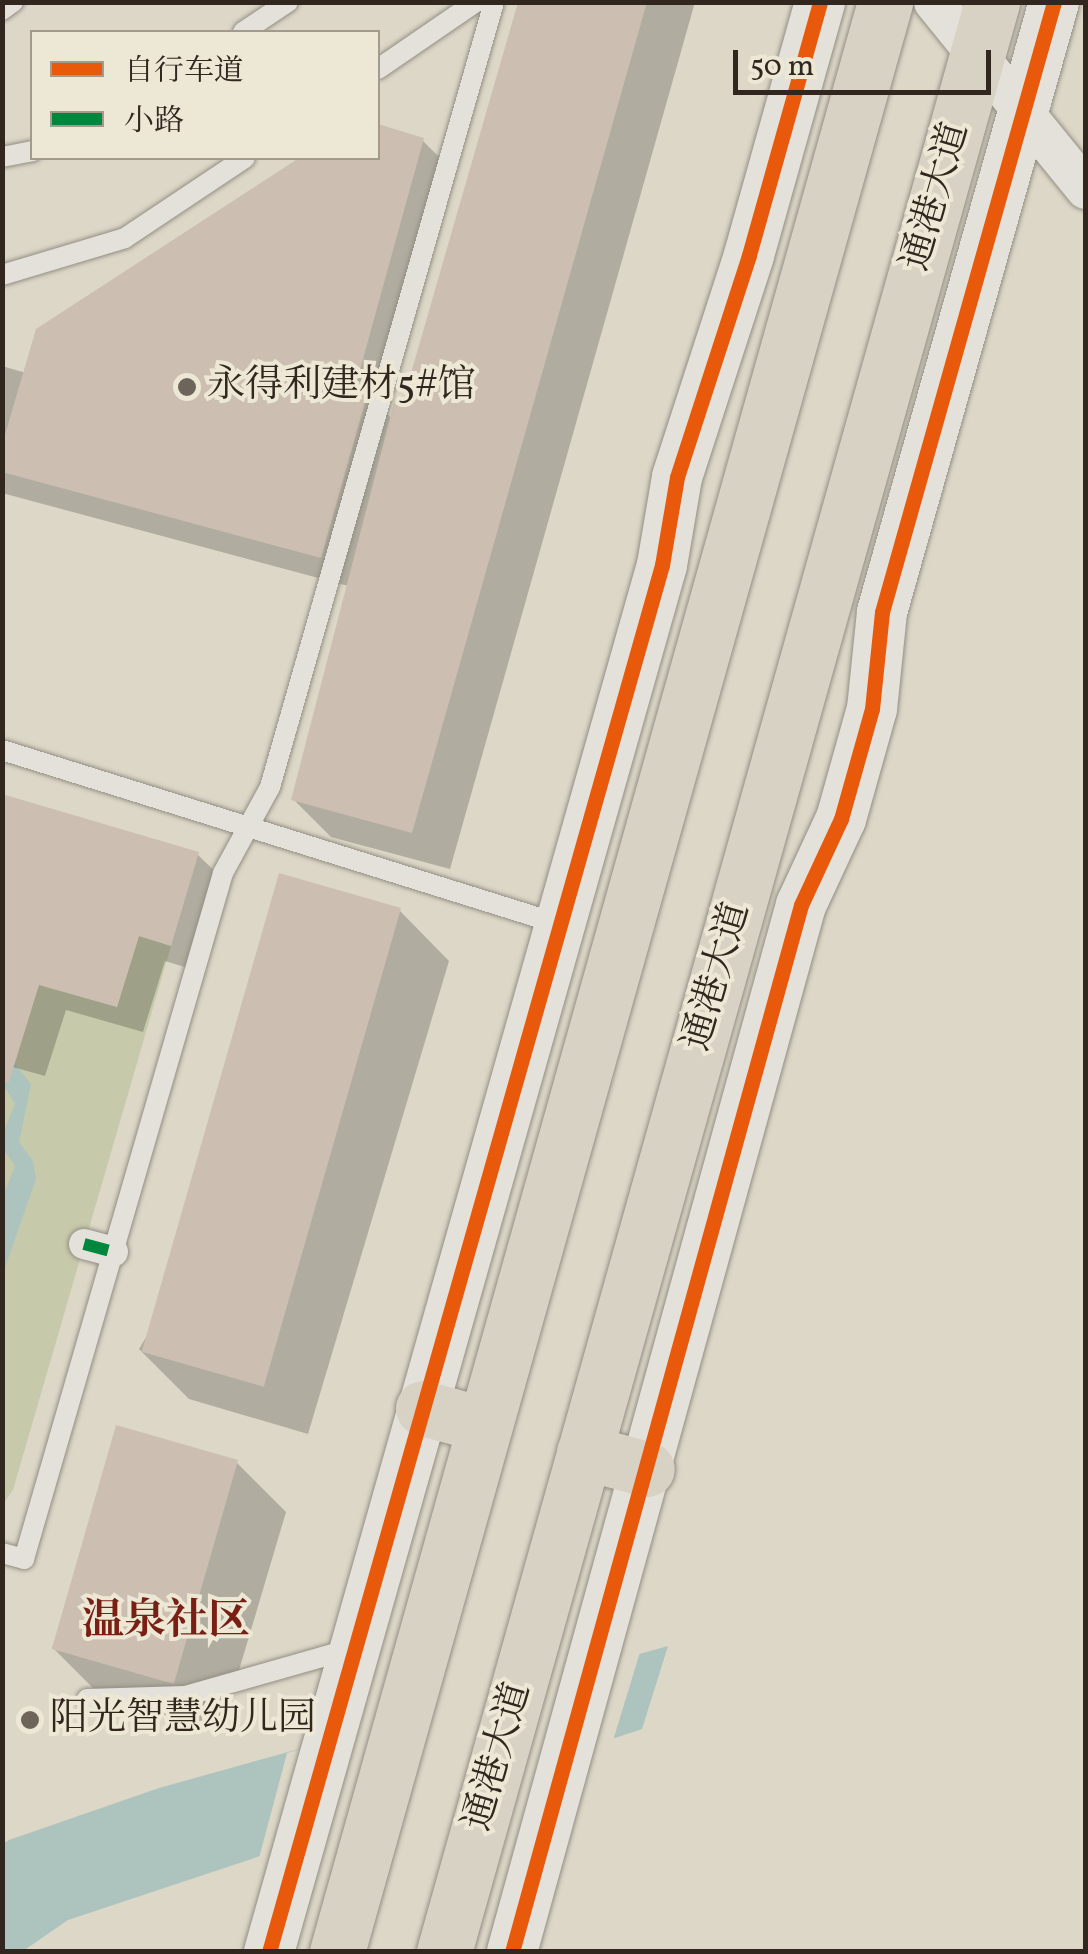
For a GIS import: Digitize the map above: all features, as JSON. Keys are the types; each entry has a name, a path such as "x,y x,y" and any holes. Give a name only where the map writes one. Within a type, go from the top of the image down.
{"main road":[{"path":"337,1952 885,2"},
{"name":"通港大道","path":"444,1952 992,2"},
{"path":"423,1408 485,1425"},
{"path":"584,1452 647,1469"}],"street":[{"path":"270,1952 662,565 677,477 749,256 820,2"},
{"path":"934,2 1086,189"},
{"path":"512,1952 802,905 841,820 872,708 882,612 1054,2"}],"lane":[{"path":"2,10 13,2"},
{"path":"246,30 288,2"},
{"path":"380,67 476,2"},
{"path":"2,1553 24,1559 99,1248 223,872 270,787 494,2"},
{"path":"2,158 30,151"},
{"path":"2,275 125,238 242,160"},
{"path":"2,750 560,924"},
{"path":"87,1698 184,1696 356,1648"}],"green space":[{"path":"139,936 171,946 13,1490 3,1504 3,974 117,1007"}],"water":[{"path":"3,1050 31,1084 19,1142 33,1161 36,1179 3,1273 2,1199 15,1166 3,1148 3,1133 15,1104 3,1085"},
{"path":"668,1646 642,1729 68,1920 23,1951 3,1952 3,1844 9,1840 159,1788"}],"pier":[{"path":"641,1649 612,1744 258,1862 287,1753"}],"building":[{"path":"518,2 647,2 412,833 291,800 395,399 403,401"},
{"name":"永得利建材5#馆","path":"380,125 424,138 355,388 368,392 321,558 2,472 2,445 36,329 296,160 380,160"},
{"path":"2,794 199,852 171,946 139,936 117,1007 39,985 9,1082 2,1081"},
{"path":"279,873 401,908 264,1387 142,1352"},
{"path":"116,1425 238,1460 174,1684 52,1649"}],"marked path":[{"path":"84,1244 113,1252"}],"cycle path":[{"path":"269,1952 662,565 677,477 749,255 820,2"},
{"path":"512,1952 801,905 841,819 872,709 882,612 1054,2"}],"place":[{"name":"永得利建材5#馆","path":"187,387"},
{"name":"阳光智慧幼儿园","path":"30,1720"}],"district":[{"name":"温泉社区","path":"166,1623"}]}
